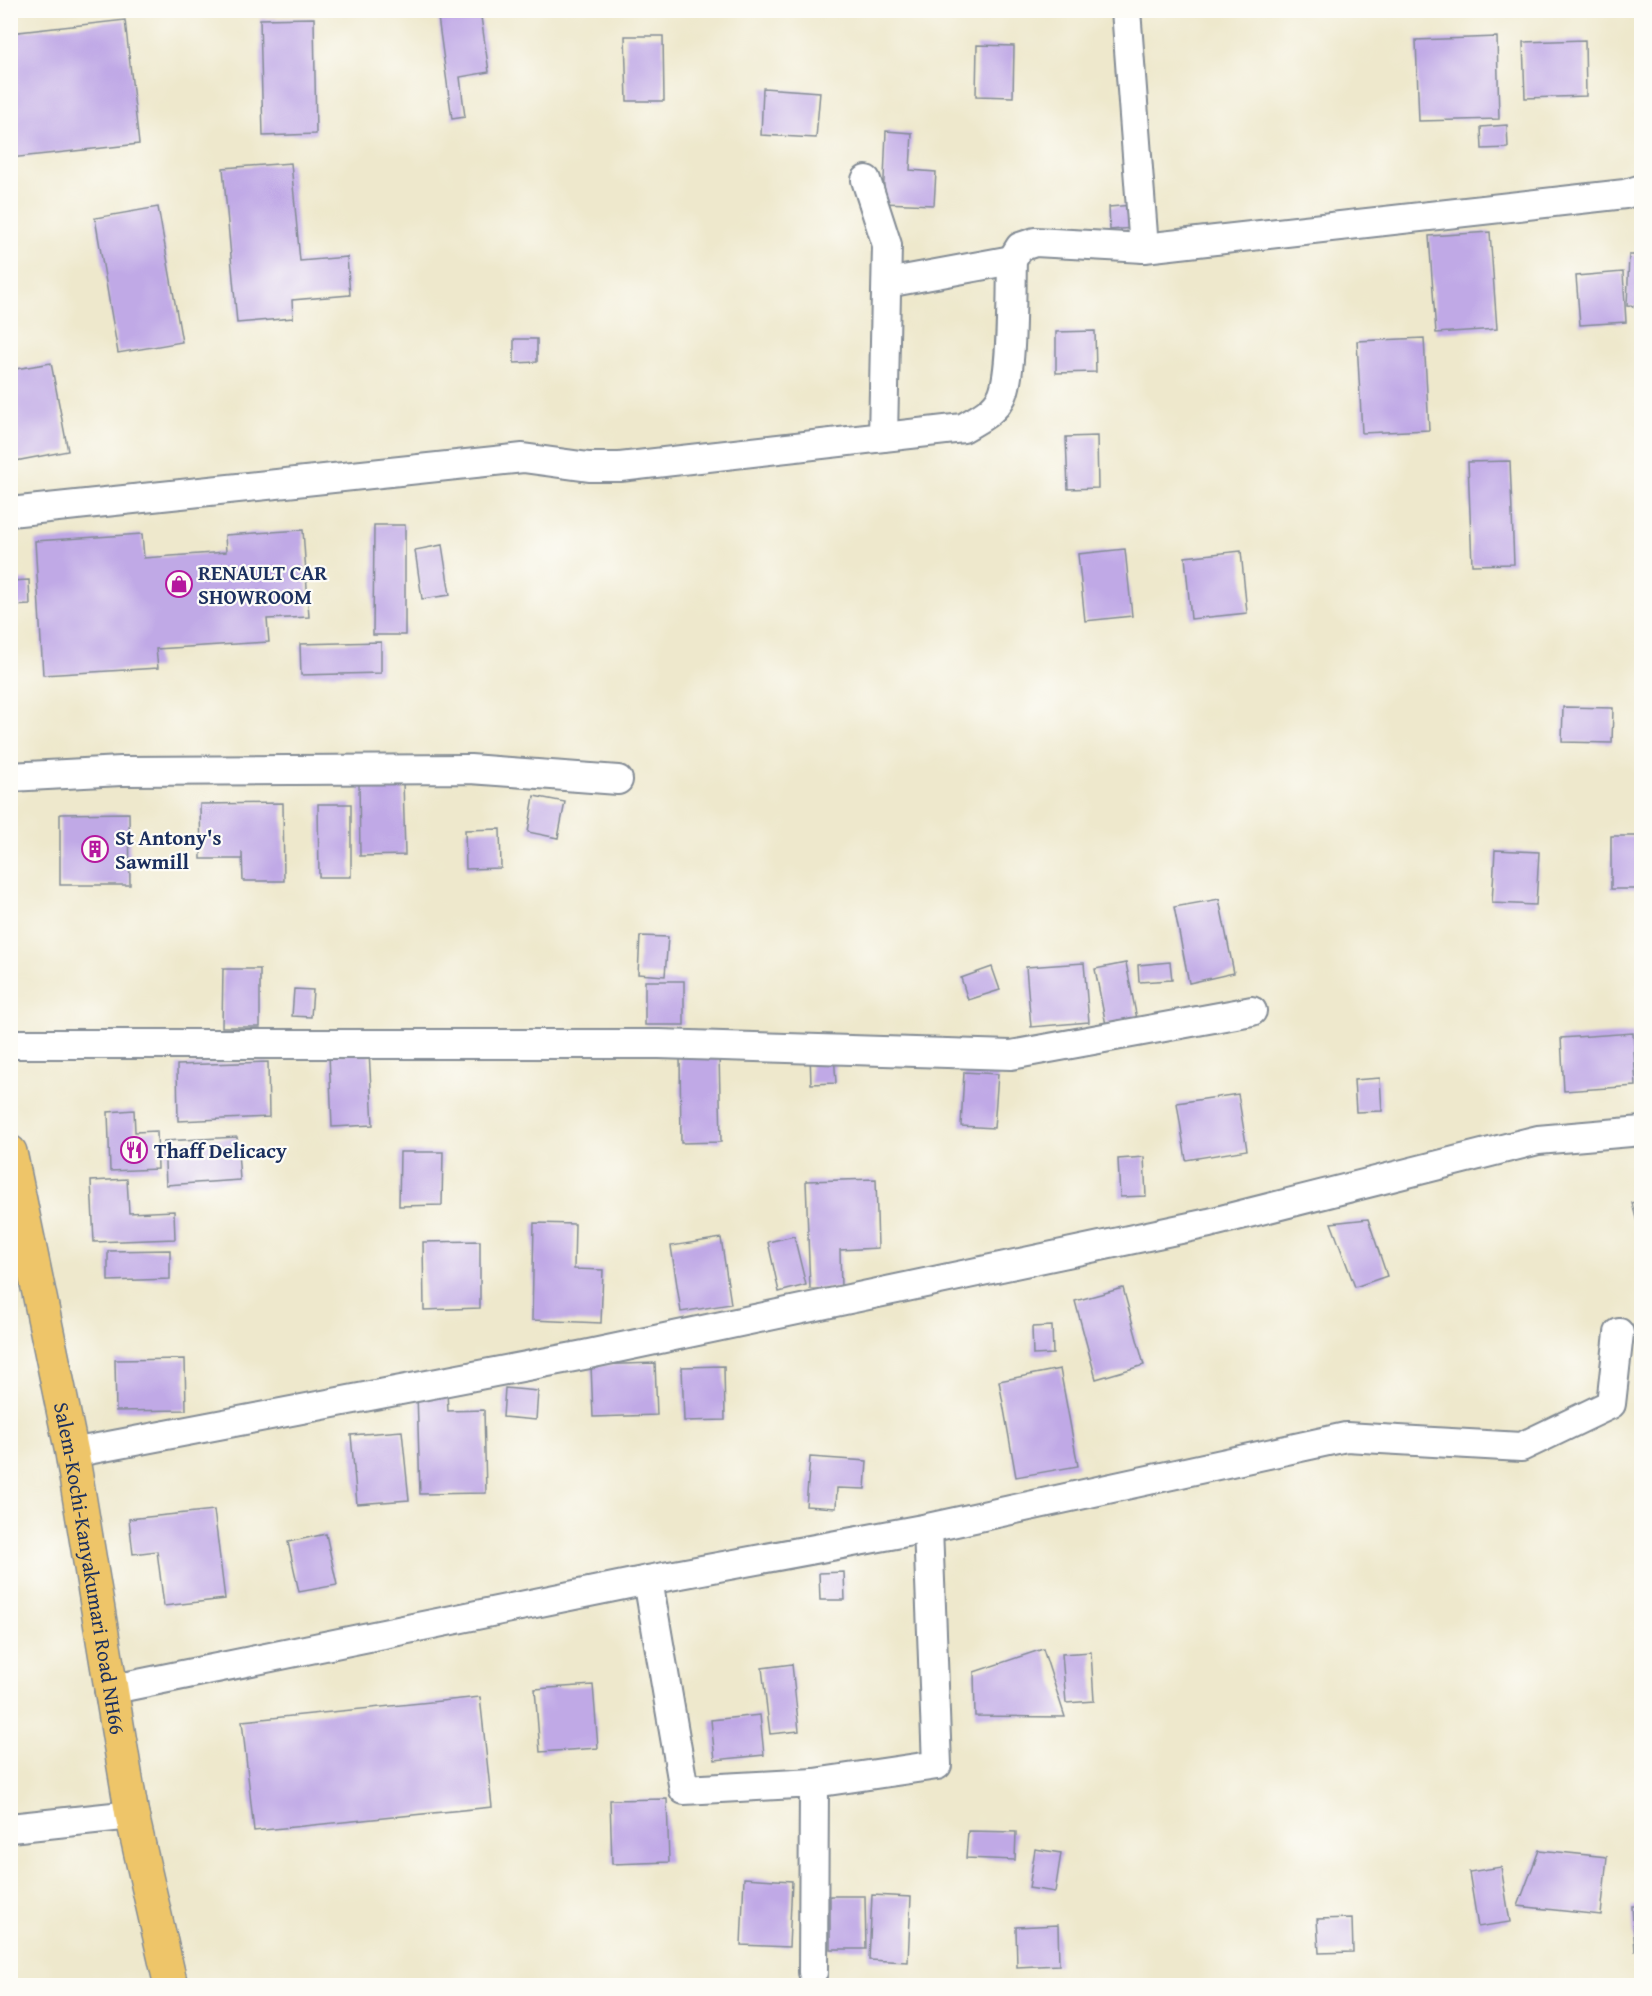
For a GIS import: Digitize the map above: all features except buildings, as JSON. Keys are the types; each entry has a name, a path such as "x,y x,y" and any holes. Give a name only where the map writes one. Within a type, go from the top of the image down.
{"highway":[{"name":"Salem-Kochi-Kanyakumari Road NH66","path":"10,1152 72,1453 109,1690 132,1815 171,1986"}],"street":[{"path":"1126,10 1144,248"},
{"path":"866,180 887,245 883,437"},
{"path":"10,512 523,458 590,467 620,467 963,428 991,412 1002,395 1008,361 1012,260 1020,247 1035,242 1144,248 1452,216 1624,194 1641,189"},
{"path":"886,283 1012,260"},
{"path":"10,777 121,771 470,769 618,780"},
{"path":"10,1044 659,1044 1011,1055 1252,1011"},
{"path":"72,1453 584,1354 1209,1223 1538,1140 1641,1131"},
{"path":"109,1690 648,1580 928,1528 1346,1437 1521,1447 1611,1404 1619,1334"},
{"path":"648,1580 684,1790 814,1783 937,1766 928,1528"},
{"path":"813,1972 814,1783"},
{"path":"10,1828 132,1815"}],"place":[{"name":"RENAULT CAR SHOWROOM","path":"179,584"},
{"name":"St Antony's Sawmill","path":"95,849"},
{"name":"Thaff Delicacy","path":"134,1150"}]}
